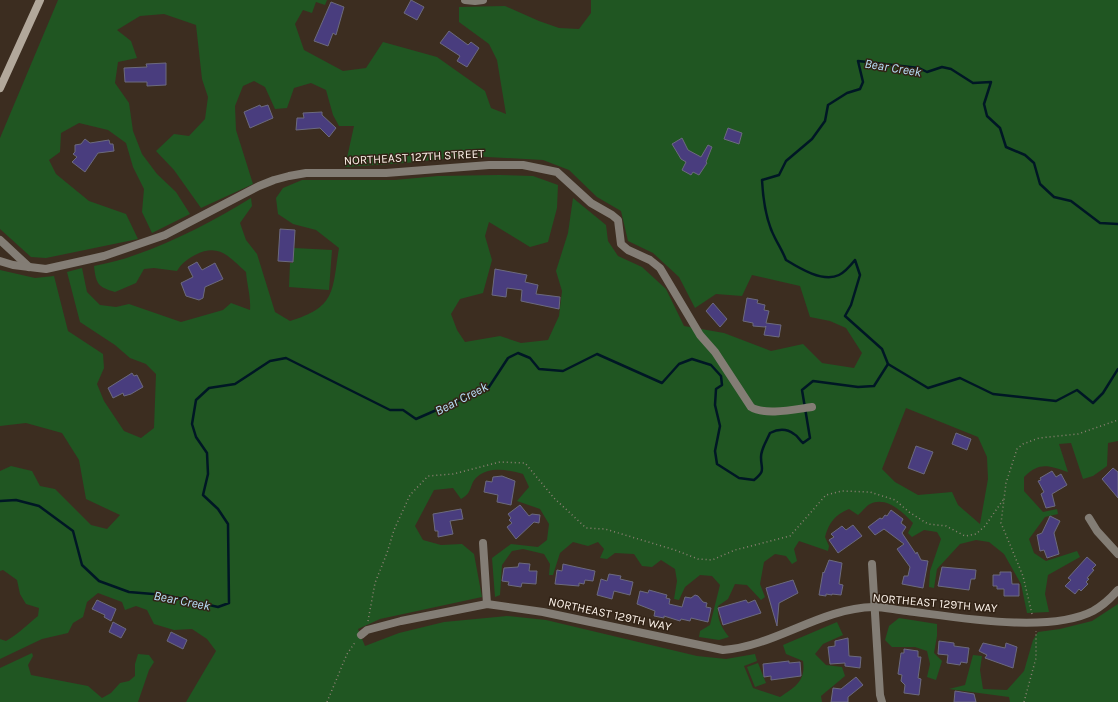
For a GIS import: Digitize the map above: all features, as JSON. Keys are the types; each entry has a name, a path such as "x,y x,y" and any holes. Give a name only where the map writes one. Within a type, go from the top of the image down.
{"main road":[{"path":"0,88 40,0"}],"street":[{"path":"465,0 475,2 483,0"},
{"name":"NORTHEAST 127TH STREET","path":"0,261 38,269 104,256 165,235 259,186 274,180 306,173 386,173 489,165 523,166 557,172 591,203 618,220 621,244 628,250 650,260 660,268 700,335 707,342 751,407 761,411 812,407"},
{"path":"0,240 29,267"},
{"path":"1090,518 1097,531 1118,554"},
{"path":"364,632 487,604 483,543"},
{"path":"872,564 880,696 882,702"},
{"name":"NORTHEAST 129TH WAY","path":"487,604 543,612 723,650 752,645 815,619 847,610 874,607 1024,623 1070,619 1092,611 1118,590"}],"path":[{"path":"1024,702 1036,658 1035,623 1029,606 1023,576 1001,523 1003,500 1017,449 1022,444 1038,438 1078,434 1118,420"},
{"path":"327,702 347,654 364,632 375,583 388,553 394,530 410,495 428,476 453,474 500,462 525,463 554,498 586,528 605,529 675,550 698,559 712,560 735,550 790,536 826,496 842,491 870,492 895,500 909,512 928,524 946,526 965,536 976,534 985,526 1003,500"}],"green space":[{"path":"58,0 327,0 325,5 316,2 312,13 303,10 295,24 304,50 343,71 366,68 383,42 437,57 485,91 491,108 506,114 497,60 489,44 459,22 459,7 505,6 559,28 579,29 591,13 591,0 1118,0 1118,441 1108,443 1107,466 1093,476 1083,479 1071,443 1059,444 1068,472 1045,466 1035,469 1024,477 1024,491 1043,512 1057,509 1058,514 1045,517 1029,539 1034,553 1046,561 1077,551 1080,557 1048,575 1045,594 1049,612 1027,613 1021,584 1004,554 989,542 976,540 960,544 937,569 934,588 929,587 930,571 941,539 937,532 924,530 912,537 908,533 913,523 909,519 894,506 882,502 876,502 868,505 858,515 849,509 833,520 828,527 825,537 829,546 828,551 799,541 794,549 797,561 792,564 786,556 775,554 764,562 760,584 765,597 761,600 747,585 735,584 728,599 718,606 720,623 729,637 719,640 699,637 700,631 710,625 720,585 712,576 700,575 685,587 679,600 674,599 677,581 675,569 661,560 652,567 642,566 634,554 615,553 607,559 600,558 604,549 598,542 588,546 573,542 560,553 553,575 549,575 550,564 544,554 523,549 512,551 502,565 500,595 495,597 492,558 511,544 538,547 547,540 549,524 540,509 517,501 529,487 523,474 506,470 494,470 488,471 477,477 465,497 461,499 453,488 434,490 415,526 423,540 441,545 462,544 474,554 482,597 380,619 358,629 365,646 399,633 444,622 507,616 546,620 697,656 726,659 755,654 757,661 744,666 753,688 780,697 798,683 803,674 803,661 786,654 783,645 837,622 843,635 823,644 815,654 826,665 842,667 845,676 821,696 822,702 186,702 216,651 207,639 192,629 174,630 154,624 147,610 136,606 125,610 122,602 98,593 87,602 83,617 73,623 68,633 42,639 0,659 0,639 6,641 18,632 38,616 39,608 26,604 20,594 17,580 3,570 0,571 0,471 11,466 32,471 40,486 55,489 91,525 107,529 120,515 86,499 79,460 62,433 26,423 0,426 0,270 35,278 54,276 68,331 103,354 104,368 97,384 104,401 124,431 141,438 154,428 156,374 146,364 130,358 115,345 80,322 67,272 82,268 87,292 100,305 116,307 129,304 181,322 223,310 231,303 250,310 246,272 228,256 217,251 211,250 203,252 189,258 177,271 154,268 144,269 136,283 115,292 99,284 94,266 125,258 180,237 251,198 252,206 240,223 246,240 257,254 275,312 290,321 305,316 316,310 330,295 333,286 339,248 316,230 293,224 278,214 276,198 283,188 302,180 395,180 438,176 499,175 533,176 558,185 557,208 548,242 530,247 489,222 485,236 492,260 483,293 460,299 451,314 457,330 465,342 500,336 521,343 548,340 559,316 562,291 556,271 568,233 573,198 606,225 608,241 618,256 642,267 666,289 684,326 724,333 771,351 803,344 822,363 854,368 862,353 846,328 830,321 810,317 800,286 752,275 742,296 716,294 695,308 679,277 653,253 628,241 621,211 597,197 569,170 543,160 470,156 405,163 345,167 354,126 339,126 333,115 326,90 311,83 294,88 287,108 275,109 265,87 254,81 243,86 235,106 236,130 253,184 201,208 174,170 156,151 174,134 189,136 205,119 208,97 202,79 196,25 164,14 140,16 117,30 131,41 137,58 118,62 115,83 129,103 133,131 142,154 157,174 176,192 190,214 152,233 142,212 144,189 133,167 126,143 108,130 79,123 61,133 60,152 49,160 56,174 89,201 126,214 138,239 46,258 31,257 0,229 0,138","holes":["906,408 978,437 987,457 988,479 980,524 958,505 952,492 918,495 895,482 882,469"]},
{"path":"294,248 332,250 329,290 289,287 290,263 293,263"},
{"path":"1118,604 1118,702 1010,702 1009,697 949,689 965,685 973,655 982,656 980,670 983,689 1007,690 1024,671 1033,640 1038,632 1060,629 1092,621"},
{"path":"899,618 937,624 937,636 934,653 942,661 936,680 927,677 930,664 927,651 915,647 892,647 885,640 889,626"},
{"path":"32,653 33,656 28,665 31,675 88,686 102,698 111,693 120,683 129,681 135,676 135,664 138,654 149,655 154,662 149,670 138,702 0,702 0,668"},
{"path":"758,663 766,683 755,687 747,667"}],"building":[{"path":"411,0 424,7 417,20 404,13"},
{"path":"331,2 344,7 336,35 333,33 328,46 314,41"},
{"path":"449,31 468,45 471,42 479,48 467,67 457,61 460,56 440,43"},
{"path":"166,63 166,85 147,86 147,82 125,82 124,68 147,67 146,64"},
{"path":"260,105 261,107 268,105 273,118 250,128 244,112"},
{"path":"322,112 322,115 336,128 329,137 320,128 296,130 297,118 304,118 303,113"},
{"path":"728,128 742,133 739,144 724,139"},
{"path":"682,138 688,150 701,157 708,145 712,147 706,162 707,163 699,175 693,172 691,175 682,170 686,162 681,159 672,144"},
{"path":"85,139 90,143 109,140 110,144 113,144 114,151 98,153 85,172 72,162 77,157 73,154 75,152 75,145 81,144"},
{"path":"280,229 295,230 293,262 278,261"},
{"path":"197,262 202,270 215,263 223,279 205,287 203,298 199,300 186,296 181,283 193,277 188,267"},
{"path":"495,269 527,275 525,282 538,285 536,294 560,297 559,309 521,301 522,290 507,288 506,297 492,295"},
{"path":"747,298 758,300 757,303 765,305 764,310 769,311 766,323 781,325 779,337 764,335 766,326 753,326 753,323 743,321"},
{"path":"713,303 727,319 720,327 706,311"},
{"path":"132,373 134,376 137,375 143,387 131,394 124,396 123,393 113,398 108,388"},
{"path":"956,433 971,439 967,450 952,444"},
{"path":"916,446 933,452 924,474 908,468"},
{"path":"1113,468 1118,472 1118,498 1102,479"},
{"path":"1052,471 1056,477 1061,474 1067,485 1052,494 1055,506 1046,508 1041,494 1044,492 1038,481 1041,480 1040,478"},
{"path":"502,476 515,481 511,505 497,502 498,495 484,492 486,481 492,482 493,477"},
{"path":"520,505 529,516 532,514 540,515 539,523 534,522 516,539 507,527 512,523 509,520 511,518 508,514"},
{"path":"461,509 463,519 450,521 453,534 438,537 438,531 435,531 433,514"},
{"path":"891,510 903,519 901,523 906,527 902,533 916,554 917,552 921,560 928,561 923,588 902,584 904,576 908,576 910,567 897,549 904,544 884,529 875,535 868,527 880,518 882,519 885,515 887,516"},
{"path":"1050,516 1060,521 1054,533 1059,554 1047,558 1044,550 1040,551 1037,535 1042,533"},
{"path":"853,525 862,536 838,553 829,540 834,537 831,534 842,526 846,530"},
{"path":"1087,557 1096,565 1092,569 1094,570 1087,578 1089,579 1086,582 1088,584 1081,591 1079,589 1075,594 1065,586 1071,580 1068,578"},
{"path":"829,560 842,563 839,584 843,585 841,595 819,595 823,572 824,573"},
{"path":"519,563 530,564 529,571 537,571 536,584 522,583 521,587 508,585 509,582 502,581 504,568 518,567"},
{"path":"563,564 595,571 593,581 585,580 584,584 579,583 579,586 555,584 557,570 562,571"},
{"path":"942,567 976,570 975,579 971,579 969,590 938,586"},
{"path":"1000,572 1011,572 1012,584 1019,584 1019,596 1004,596 1004,589 997,589 997,586 993,586 993,575 1000,575"},
{"path":"609,574 621,576 620,579 633,582 630,595 614,591 612,599 597,595 601,579 607,581"},
{"path":"793,580 798,593 779,603 777,626 766,588"},
{"path":"649,590 667,595 666,598 670,599 669,604 682,607 685,597 691,598 695,595 698,596 703,602 707,603 706,607 711,608 708,622 691,618 690,621 681,619 680,621 664,616 664,618 654,616 655,611 637,604 640,591 648,593"},
{"path":"97,600 116,609 111,621 104,617 105,615 92,609"},
{"path":"746,600 748,603 755,600 761,613 723,625 718,608"},
{"path":"113,622 126,629 121,638 109,632"},
{"path":"171,632 187,640 183,649 167,641"},
{"path":"848,638 849,656 861,657 860,668 845,666 845,663 830,664 828,647 835,646 835,641"},
{"path":"939,641 954,643 954,646 969,648 967,663 961,662 960,665 947,663 948,655 938,654"},
{"path":"983,643 1005,648 1006,643 1017,647 1013,668 985,658 987,655 979,651"},
{"path":"904,649 918,651 918,657 921,657 918,678 921,679 919,695 904,693 905,685 901,681 902,675 898,674 901,653 904,653"},
{"path":"789,661 789,663 800,662 801,676 771,680 771,676 764,677 763,664"},
{"path":"856,677 863,685 848,697 848,702 831,702 833,688 841,689"},
{"path":"955,691 974,694 976,702 954,702"}],"waterway":[{"name":"Bear Creek","path":"0,501 16,500 39,506 73,531 82,565 99,581 129,592 165,595 218,607 229,603 228,524 218,509 203,495 208,474 207,453 196,437 192,424 196,400 209,388 235,384 270,361 286,358 390,410 403,410 416,419 489,387 508,358 518,353 530,358 539,369 563,371 597,354 662,383 679,364 692,359 711,365 721,376 722,385 716,389 715,405 720,426 715,451 717,464 739,478 754,480 758,477 762,470 761,454 770,433 785,430 791,432 803,443 810,438 802,390 813,381 858,387 874,386 888,364 882,349 845,316 851,305 860,275 855,260 841,274 833,277 811,274 786,260 769,224 763,195 762,180 779,175 786,161 812,139 825,121 828,105 847,93 860,89 863,82 858,61 919,68 927,72 942,67 951,69 973,83 991,82 984,104 987,116 1000,128 1006,147 1025,155 1034,163 1040,184 1054,197 1071,201 1100,223 1118,224"},
{"path":"888,364 928,388 960,378 993,394 1056,401 1077,390 1093,403 1103,393 1118,369"}]}
